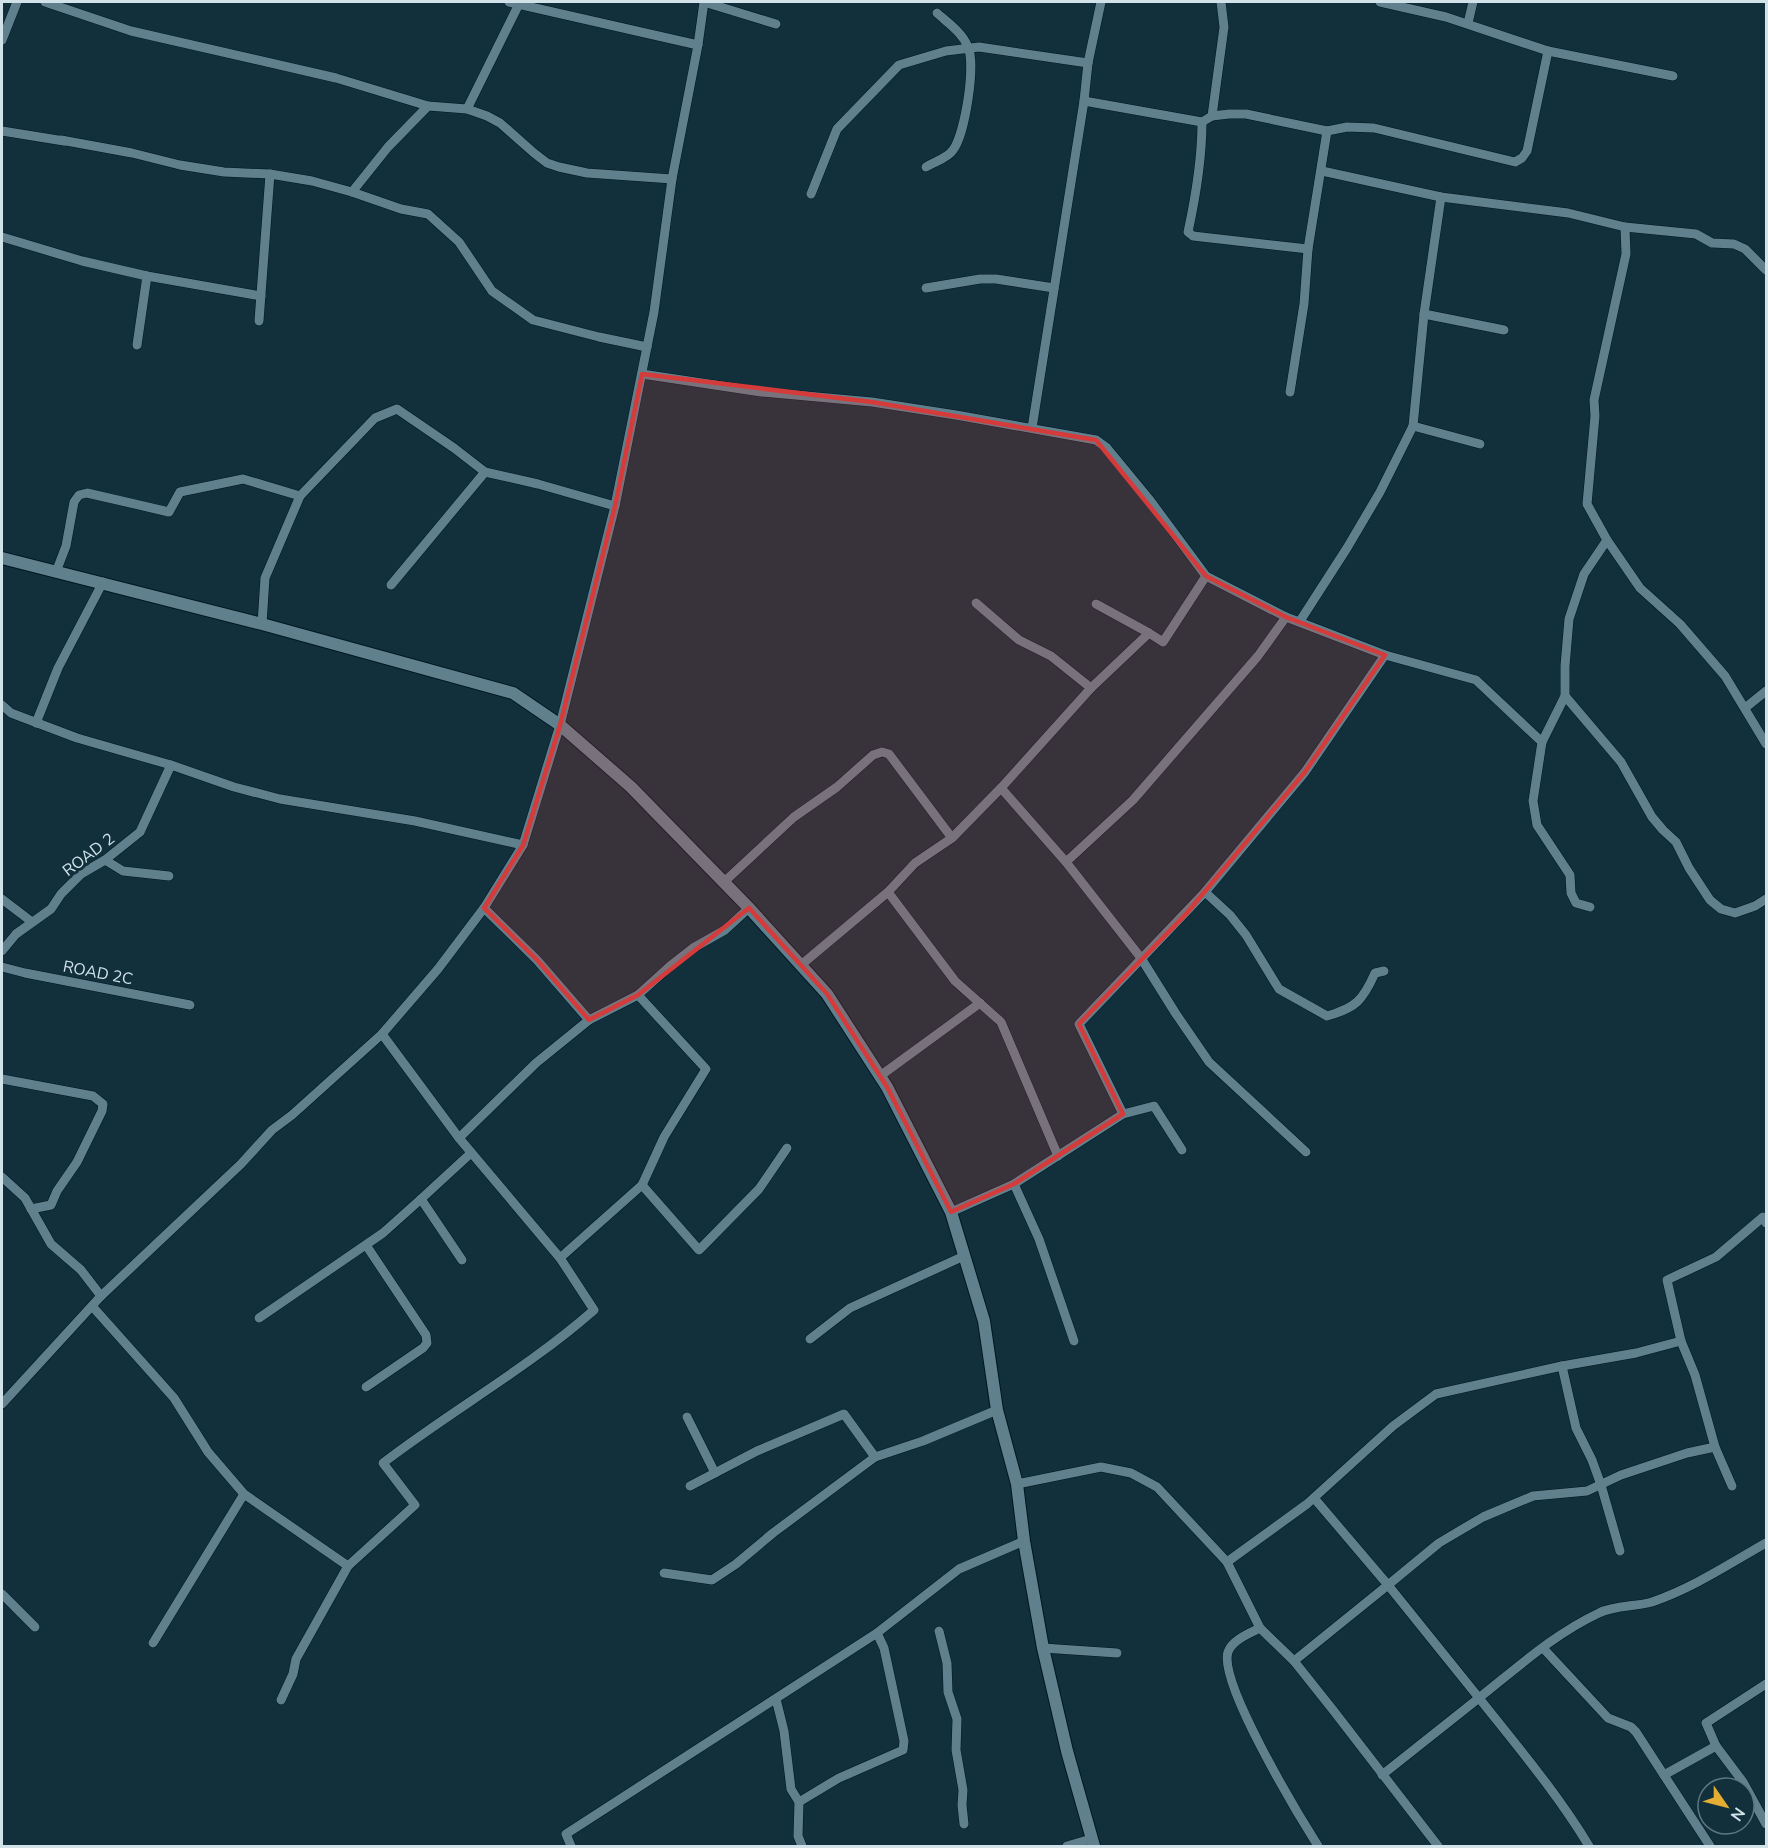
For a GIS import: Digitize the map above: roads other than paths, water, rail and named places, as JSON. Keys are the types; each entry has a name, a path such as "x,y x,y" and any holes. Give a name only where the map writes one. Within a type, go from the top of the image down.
{"street":[{"path":"2,40 17,2"},
{"path":"45,2 131,31 336,78 428,106 467,110 487,116 500,123 534,153 553,165 587,173 672,179"},
{"path":"509,2 698,45"},
{"path":"2,1404 101,1296 241,1164 272,1130 292,1115 382,1034 438,969 484,908 523,845 560,725 615,506 654,312 672,179 704,2 776,24"},
{"path":"1032,428 1084,101 1088,63 1101,2"},
{"path":"1212,117 1224,27 1221,2"},
{"path":"1380,2 1468,23 1548,51 1673,76"},
{"path":"1468,23 1473,2"},
{"path":"467,110 519,3"},
{"path":"926,167 952,153 959,141 970,90 969,48 960,33 937,13"},
{"path":"811,194 837,129 899,65 946,51 979,47 1088,63"},
{"path":"1084,101 1202,122 1212,117 1228,114 1246,114 1327,131 1347,127 1374,128 1515,162 1527,151 1548,51"},
{"path":"352,192 388,147 428,106"},
{"path":"1202,122 1202,152 1188,232 1193,236 1308,249"},
{"path":"2,131 132,153"},
{"path":"1290,392 1304,304 1308,249 1327,131"},
{"path":"61,140 132,153 185,166 224,172 270,174 312,181 400,209 428,214 459,242 492,291 533,320 599,337 647,346"},
{"path":"1322,171 1441,196 1568,213 1625,227 1696,234 1712,243 1734,244 1745,249 1767,270"},
{"path":"260,321 270,174"},
{"path":"1300,621 1380,492 1413,426 1424,314 1441,196"},
{"path":"1625,227 1626,254 1594,400 1595,416 1587,504 1607,540 1640,588 1680,624 1725,676 1767,744"},
{"path":"2,237 82,261 147,276 261,296"},
{"path":"137,345 147,276"},
{"path":"926,288 980,279 996,279 1054,288"},
{"path":"1424,314 1504,330"},
{"path":"642,374 761,392 872,402 1096,440 1107,448 1149,499 1206,576 1286,617 1385,655 1476,680 1542,742"},
{"path":"262,624 265,578 300,496 375,418 397,409 485,472 615,506"},
{"path":"1413,426 1479,444"},
{"path":"391,585 485,472"},
{"path":"56,572 66,546 74,502 82,494 87,493 169,512 180,492 243,479 300,496"},
{"path":"1590,907 1576,903 1571,893 1570,876 1537,825 1533,801 1542,742 1565,696 1564,666 1569,619 1584,574 1607,540"},
{"path":"2,558 104,582 513,693 560,725 632,787 749,908 827,994 880,1076 951,1212 984,1321 997,1410 1017,1484 1024,1541 1043,1648 1067,1751 1092,1843 1067,1846"},
{"path":"1096,604 1163,642 1206,576"},
{"path":"36,723 58,668 104,582"},
{"path":"976,603 1019,640 1051,656 1091,688"},
{"path":"1066,862 1133,800 1258,656 1286,617"},
{"path":"801,965 888,892 915,862 952,838 1002,788 1091,688 1149,633"},
{"path":"1123,1114 1079,1024 1205,892 1305,772 1385,655"},
{"path":"1745,708 1767,691"},
{"path":"1565,696 1621,762 1652,817 1676,842 1689,868 1710,900 1721,909 1735,913 1767,899"},
{"path":"2,705 11,713 77,738 171,765 234,788 280,799 415,821 523,845"},
{"path":"724,882 794,817 837,787 873,755 882,752 890,754 952,838"},
{"name":"ROAD 2","path":"2,951 16,934 51,909 61,894 81,874 105,860 140,832 171,765"},
{"path":"1002,788 1066,862 1141,958 1209,1062 1306,1152"},
{"path":"105,860 123,871 169,876"},
{"path":"888,892 955,981 1001,1023 1058,1156"},
{"path":"1205,892 1230,915 1246,935 1279,989 1327,1016 1345,1011 1356,1003 1365,994 1375,973 1384,971"},
{"path":"2,899 32,922"},
{"path":"484,908 537,960 589,1020"},
{"path":"459,1138 536,1063 589,1020 638,995 670,966 693,948 725,930 749,908"},
{"name":"ROAD 2C","path":"2,967 25,974 190,1005"},
{"path":"560,1258 642,1185 664,1137 706,1069 638,995"},
{"path":"880,1076 980,1003"},
{"path":"281,1700 293,1674 296,1659 348,1566 415,1505 383,1463 561,1339 594,1310 560,1258 459,1138 382,1034"},
{"path":"2,1079 93,1096 103,1104 76,1162 57,1191 51,1205 31,1209"},
{"path":"951,1212 1014,1184 1123,1114 1154,1106 1182,1149"},
{"path":"642,1185 699,1250 759,1189 787,1149"},
{"path":"259,1318 383,1233 471,1153"},
{"path":"2,1178 25,1198 51,1244 81,1270 101,1296"},
{"path":"1014,1184 1039,1239 1074,1341"},
{"path":"422,1199 462,1260"},
{"path":"1731,1486 1715,1447 1695,1375 1681,1341 1667,1280 1716,1257 1765,1219"},
{"path":"366,1245 426,1335 428,1343 366,1387"},
{"path":"810,1339 850,1308 964,1256"},
{"path":"92,1305 174,1398 208,1452 244,1494 348,1566"},
{"path":"1227,1562 1314,1498 1393,1426 1436,1394 1562,1366 1636,1353 1681,1341"},
{"path":"1562,1366 1576,1428 1601,1485 1620,1551"},
{"path":"664,1574 712,1580 875,1457 923,1441 997,1410"},
{"path":"690,1486 757,1450 844,1413 875,1457"},
{"path":"687,1417 715,1473"},
{"path":"1294,1661 1439,1543 1483,1517 1533,1496 1587,1491 1621,1475 1687,1453 1715,1447"},
{"path":"1017,1484 1101,1467 1131,1473 1157,1486 1227,1562 1260,1628 1294,1661 1438,1846"},
{"path":"153,1643 244,1494"},
{"path":"1314,1498 1388,1585 1548,1785 1573,1819 1588,1846"},
{"path":"571,1846 566,1834 877,1633 959,1569 1024,1541"},
{"path":"1382,1775 1576,1624 1602,1611 1650,1602 1684,1590 1767,1543"},
{"path":"2,1594 35,1626"},
{"path":"1260,1628 1241,1638 1228,1651 1226,1667 1234,1690 1264,1751 1318,1846"},
{"path":"939,1631 948,1663 948,1692 957,1719 956,1750 963,1790 964,1824"},
{"path":"799,1802 839,1778 903,1750 904,1741 884,1648 877,1633"},
{"path":"1043,1648 1117,1653"},
{"path":"1543,1648 1608,1718 1631,1727 1710,1846"},
{"path":"1767,1684 1706,1722 1716,1746 1743,1782 1767,1824"},
{"path":"776,1699 784,1731 792,1789 799,1802 798,1836 802,1846"},
{"path":"1664,1775 1716,1746"}]}
